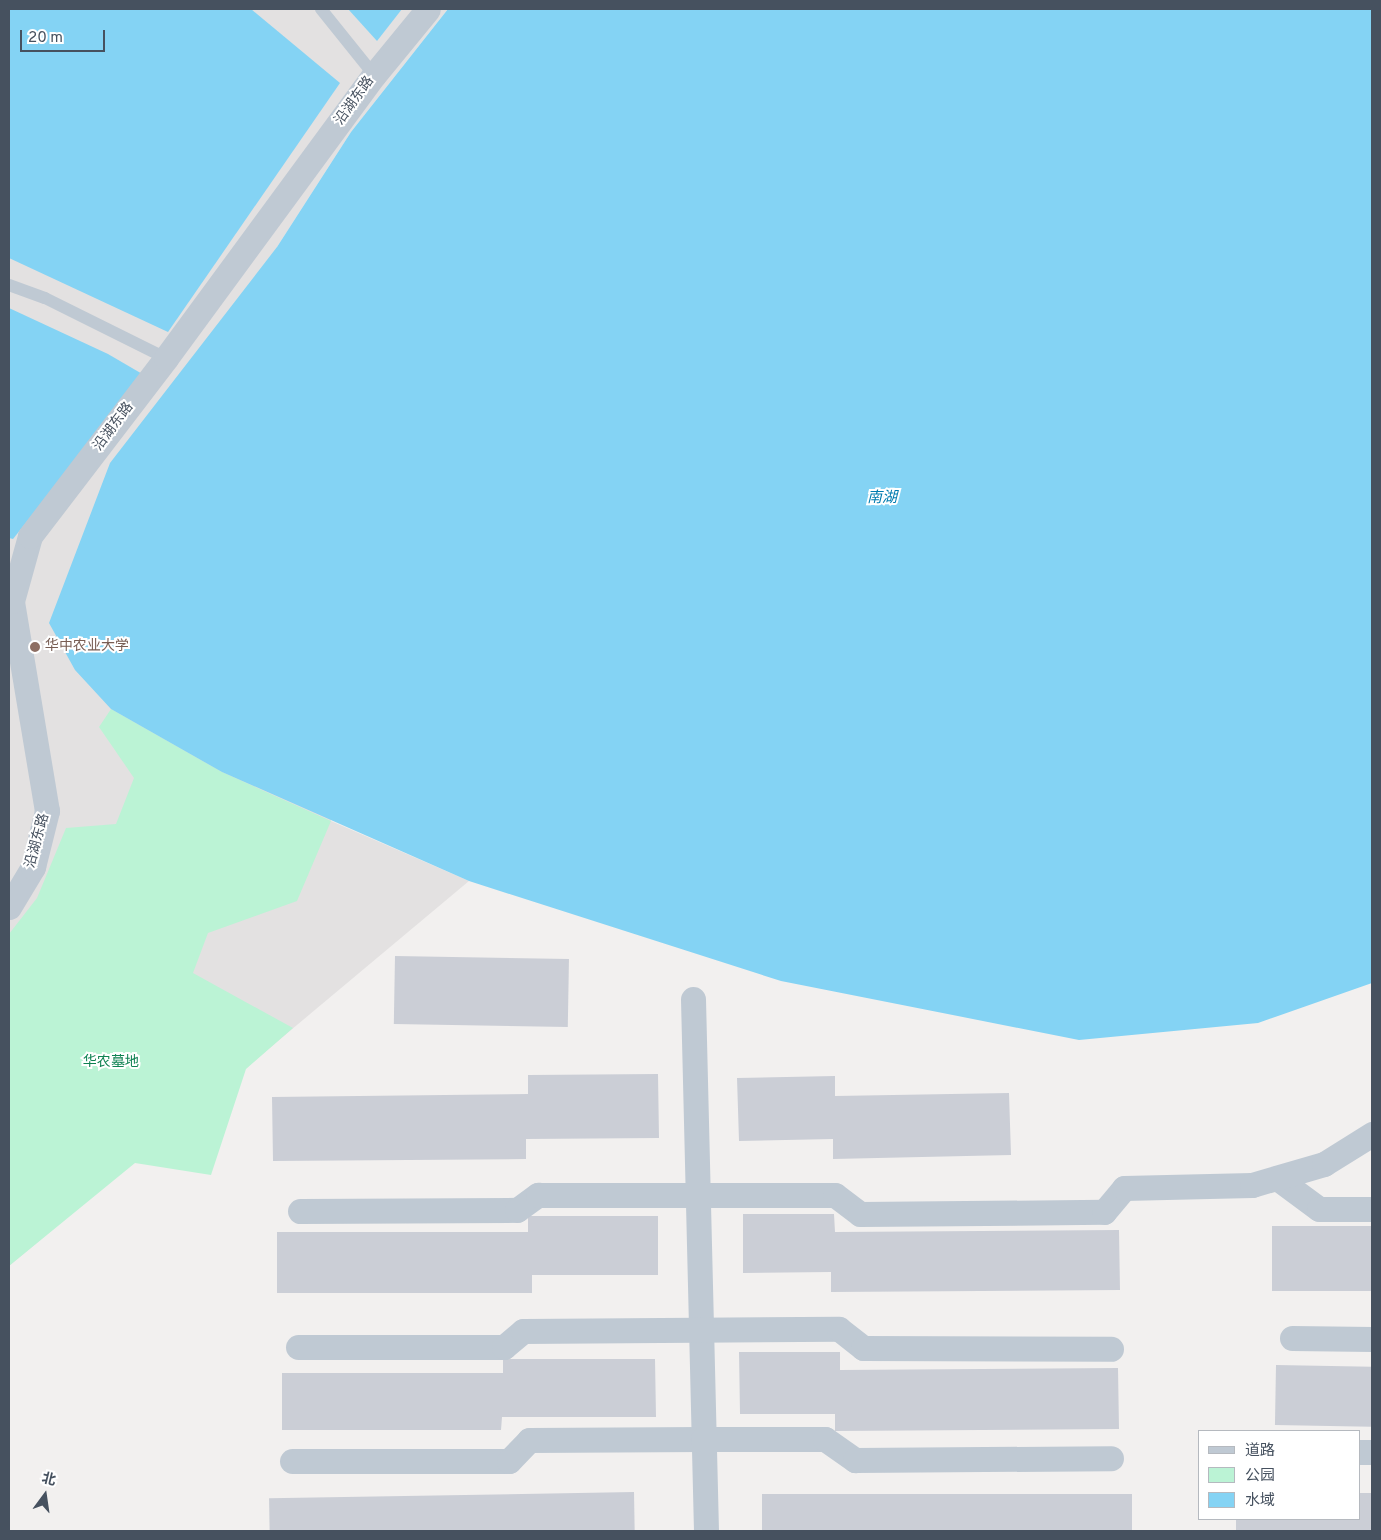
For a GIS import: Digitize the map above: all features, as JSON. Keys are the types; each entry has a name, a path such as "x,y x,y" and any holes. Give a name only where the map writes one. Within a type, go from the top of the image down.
{"street":[{"name":"沿湖东路","path":"9,907 33,867 47,811 12,601 30,536 166,358 374,75 428,9"},
{"path":"693,999 706,1531"},
{"path":"300,1210 518,1210 538,1195 835,1195 860,1214 1104,1212 1124,1188 1252,1186 1324,1164 1372,1134"},
{"path":"1278,1178 1319,1209 1372,1209"},
{"path":"298,1347 504,1347 523,1331 840,1329 863,1348 1112,1349"},
{"path":"1292,1338 1372,1339"},
{"path":"292,1461 509,1461 529,1440 703,1439 824,1439 855,1460 1111,1458"}],"lane":[{"path":"321,9 374,75"},
{"path":"9,285 45,298 166,358"}],"shaded area":[{"name":"华中农业大学","path":"9,9 448,9 351,132 277,247 331,821 469,881 9,1266"}],"green space":[{"name":"华农墓地","path":"111,709 222,772 331,821 297,901 208,933 193,973 293,1028 246,1069 211,1175 135,1163 9,1266 9,934 37,898 66,828 116,824 134,778 99,727"}],"water":[{"path":"9,9 251,9 340,83 168,332 9,258"},
{"path":"348,9 402,9 377,41"},
{"name":"南湖","path":"448,9 1372,9 1372,983 1258,1023 1079,1040 781,981 469,881 222,772 111,709 75,670 49,623 110,463 277,247 351,132"},
{"path":"9,308 108,354 144,375 13,539 9,538"}],"building":[{"path":"395,956 569,959 568,1027 394,1024"},
{"path":"658,1074 659,1138 526,1139 526,1159 273,1161 272,1097 528,1094 528,1075"},
{"path":"835,1076 835,1096 1009,1093 1011,1155 833,1159 833,1139 739,1141 737,1078"},
{"path":"743,1214 834,1214 835,1232 1119,1230 1120,1290 831,1292 831,1272 743,1273"},
{"path":"528,1216 658,1216 658,1275 532,1275 532,1293 277,1293 277,1232 528,1232"},
{"path":"1272,1226 1372,1226 1372,1291 1272,1291"},
{"path":"739,1352 840,1352 840,1370 1118,1368 1119,1429 835,1431 835,1414 740,1414"},
{"path":"503,1359 655,1359 656,1417 502,1417 501,1430 282,1430 282,1373 503,1373"},
{"path":"1276,1365 1372,1367 1371,1427 1275,1425"},
{"path":"634,1492 635,1531 270,1531 269,1498"},
{"path":"1361,1493 1372,1493 1372,1531 1236,1531 1236,1520 1361,1520"},
{"path":"762,1494 1132,1494 1132,1531 762,1531"}],"place":[{"name":"华中农业大学","path":"35,647"}]}
